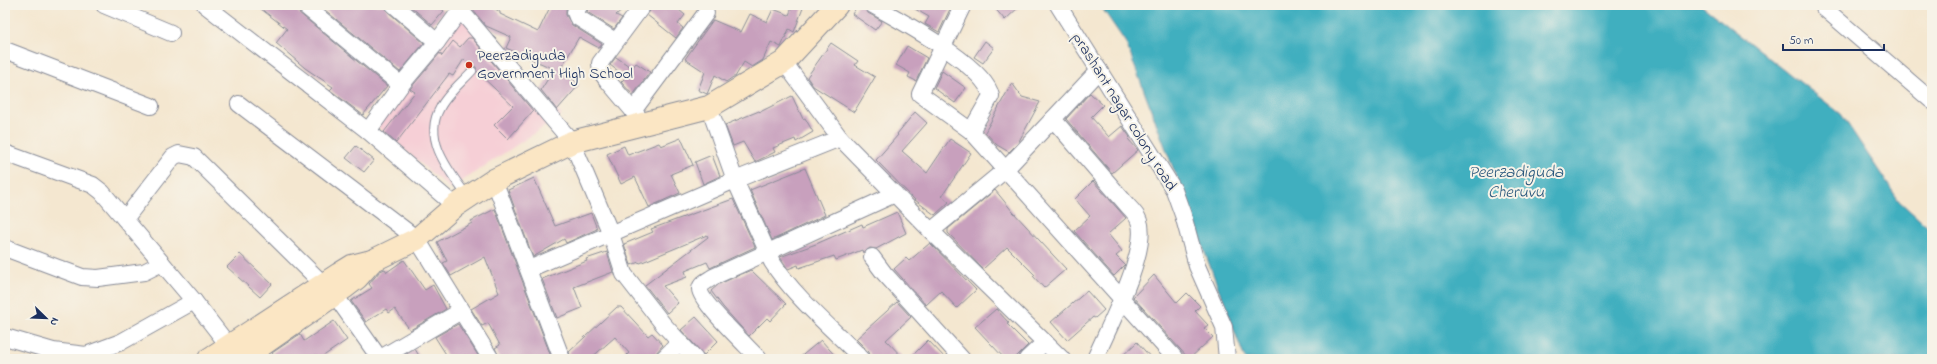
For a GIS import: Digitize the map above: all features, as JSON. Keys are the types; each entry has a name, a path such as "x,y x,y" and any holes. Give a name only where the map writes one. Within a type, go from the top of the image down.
{"street":[{"path":"104,5 171,33"},
{"path":"304,5 401,85"},
{"path":"394,5 437,42"},
{"path":"580,5 575,12 577,17 615,41"},
{"path":"639,118 601,72 600,63 642,5"},
{"path":"873,5 944,47 984,81 990,90 991,96 971,131"},
{"path":"964,5 920,94 971,131 1174,357"},
{"name":"prashant nagar colony road","path":"1058,5 1174,190 1183,215 1197,266 1224,327 1227,359"},
{"path":"207,6 462,202"},
{"path":"209,359 236,355 329,290 352,266 372,261 417,239 462,202 494,180 572,142 639,118 708,107 784,62 832,7"},
{"path":"368,131 401,85 437,42 462,8 572,142 611,234 624,274 695,359"},
{"path":"1824,8 1932,101"},
{"path":"639,118 706,13"},
{"path":"5,50 151,106"},
{"path":"784,62 840,138 1062,359"},
{"path":"932,231 1005,170 1099,70"},
{"path":"239,104 417,239 491,359"},
{"path":"708,107 735,180 779,274 862,359"},
{"path":"1053,119 1139,220 1141,232 1137,259 1095,359"},
{"path":"529,269 735,180 840,138"},
{"path":"5,153 93,185 102,192 194,301 236,355"},
{"path":"125,219 173,157 179,154 194,157 329,290 380,359 461,311"},
{"path":"494,180 529,269 553,339 562,359"},
{"path":"759,359 708,306 702,297 700,289 702,284 713,276 895,194"},
{"path":"5,248 82,277 98,278 144,272 162,263"},
{"path":"872,257 884,273 962,359"},
{"path":"5,337 53,351 86,355 121,342 194,301"},
{"path":"663,359 680,342"},
{"path":"1027,359 1045,342"}],"lane":[{"path":"462,202 442,161 435,130 436,116 440,106 472,70"}],"shaded area":[{"name":"Peerzadiguda Government High School","path":"464,16 562,115 450,189 376,125"}],"water":[{"name":"Peerzadiguda Cheruvu","path":"1100,5 1701,5 1841,114 1899,201 1932,231 1932,359 1245,359 1126,43"}],"building":[{"path":"256,5 295,5 298,12 387,86 363,115 330,90 333,87 305,68 276,43 287,29"},
{"path":"319,5 385,5 388,12 424,43 400,72"},
{"path":"409,5 437,5 444,11 432,25"},
{"path":"473,5 489,5 500,12 500,14 538,32 551,5 568,5 566,15 572,25 602,44 599,48 579,37 561,68 579,85 557,110 541,90 554,69 506,48 511,37 486,26 472,9"},
{"path":"589,5 627,5 616,15 622,18 614,29 587,12"},
{"path":"654,5 673,5 685,15 678,24 683,28 676,38 647,15"},
{"path":"793,5 803,8 794,32 789,29 781,47 771,42 763,60 752,67 744,62 735,77 726,82 715,75 707,94 698,90 705,72 685,59 713,20 741,32 750,14 767,22 773,9 789,15"},
{"path":"858,5 864,5 868,13 882,21 875,30 852,14"},
{"path":"908,5 952,5 939,32 925,24 929,17"},
{"path":"992,5 1021,5 1005,20"},
{"path":"468,38 472,38 533,111 508,139 494,125 513,106 477,72 476,67 471,66 464,59 453,76 449,74 396,143 384,132 415,92 410,89 440,53 442,56 453,41 460,47"},
{"path":"985,41 994,48 983,63 974,57"},
{"path":"831,43 858,61 855,65 875,77 854,112 813,86 807,77"},
{"path":"907,46 927,58 916,81 908,77 910,73 896,65"},
{"path":"616,57 632,68 636,63 650,72 633,95 621,82 626,77 610,65"},
{"path":"942,71 966,88 955,103 934,88"},
{"path":"1012,83 1022,97 1040,102 1018,143 1009,152 997,145 985,132"},
{"path":"1090,93 1103,105 1091,117 1109,137 1122,126 1130,137 1128,139 1138,150 1112,173 1066,119"},
{"path":"792,96 803,119 805,118 813,132 796,142 795,139 773,148 775,152 755,162 743,142 733,146 725,125 759,111 760,112"},
{"path":"915,112 927,123 902,151 927,173 950,139 971,153 942,196 949,202 935,215 915,200 876,160 898,135 897,134"},
{"path":"681,138 693,165 671,174 680,193 649,207 635,177 621,184 607,154 624,146 628,155 659,143 661,146"},
{"path":"356,146 374,160 364,172 346,158"},
{"path":"712,155 720,176 703,184 695,162"},
{"path":"805,168 825,215 772,240 750,190"},
{"path":"534,178 555,226 591,213 597,229 566,243 564,239 533,257 508,190"},
{"path":"1093,181 1126,218 1108,234 1122,251 1116,256 1125,265 1114,276 1074,231 1090,216 1075,199"},
{"path":"995,190 1013,212 1066,269 1044,288 1033,276 1035,275 1007,247 983,269 948,233 948,229"},
{"path":"733,199 755,247 710,268 707,262 685,271 687,277 663,286 678,303 667,313 645,285 708,237 707,235 640,263 631,265 624,244 653,232 651,229"},
{"path":"495,209 552,359 500,359 495,348 500,345 488,323 482,326 471,309 499,293 485,257 451,276 443,263 447,261 437,242 472,223 471,221"},
{"path":"897,212 906,233 876,249 870,248 863,253 862,250 836,260 834,256 799,268 798,265 788,269 780,257 816,244 862,224 863,227"},
{"path":"930,243 976,290 957,308 941,291 926,305 894,269 906,258 909,261"},
{"path":"607,252 613,272 574,287 582,308 557,318 542,279 587,261 586,259"},
{"path":"240,254 272,284 260,297 227,267"},
{"path":"404,260 425,290 433,285 446,309 410,330 395,309 389,313 386,309 366,322 351,301 372,288 369,284 380,271 385,269 387,272"},
{"path":"751,270 786,304 770,321 767,318 749,336 711,291 719,284"},
{"path":"1154,275 1177,303 1187,293 1200,306 1195,311 1208,325 1204,328 1213,337 1189,359 1133,297"},
{"path":"1087,291 1104,310 1095,318 1093,317 1067,340 1051,322"},
{"path":"897,302 911,317 886,340 904,359 871,359 869,352 856,339"},
{"path":"617,307 621,307 648,336 652,333 663,345 656,353 654,359 623,359 629,353 615,337 590,359 571,359 569,352"},
{"path":"996,309 1009,323 1007,324 1028,345 1014,359 1005,359 975,327"},
{"path":"696,317 718,341 704,355 681,330"},
{"path":"334,321 347,340 319,359 317,355 310,359 276,359 272,353 300,334 304,341"},
{"path":"458,324 480,359 449,359 435,337"},
{"path":"821,340 838,359 798,359"},
{"path":"928,340 946,359 909,359"},
{"path":"1137,342 1152,359 1119,359"},
{"path":"415,349 421,359 398,359"}],"place":[{"name":"Peerzadiguda Government High School","path":"469,65"}]}
